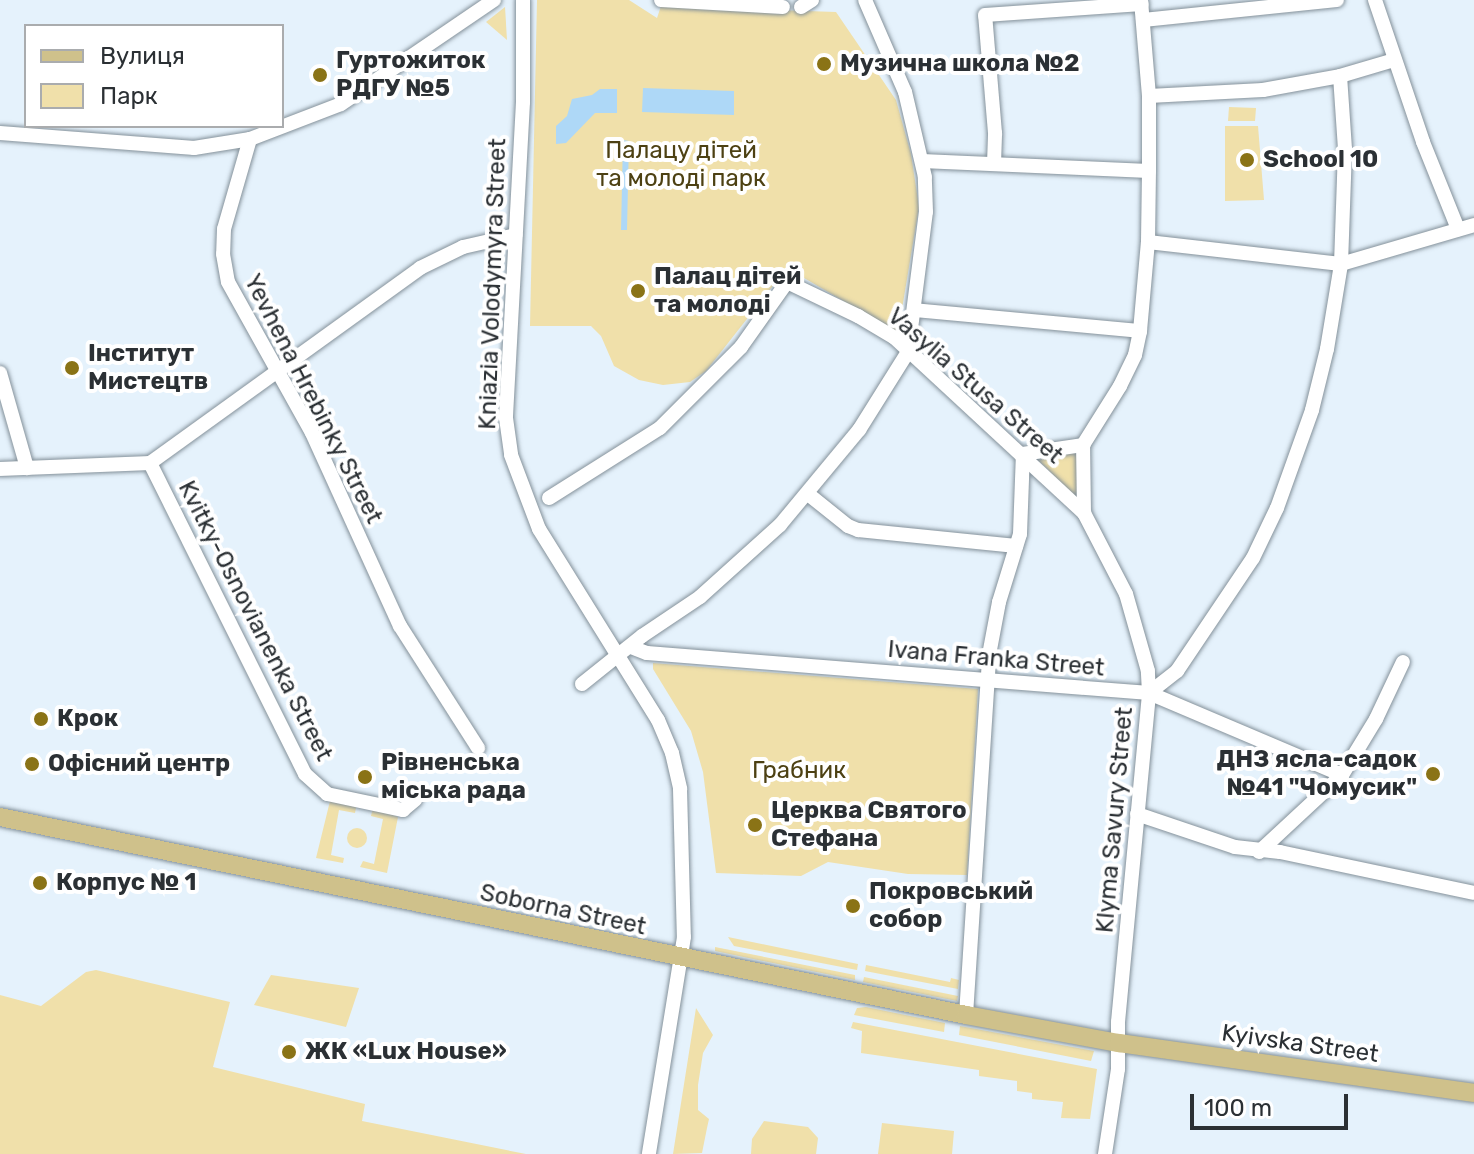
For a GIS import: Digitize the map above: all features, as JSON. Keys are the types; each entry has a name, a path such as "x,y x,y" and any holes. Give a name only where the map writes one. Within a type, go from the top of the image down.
{"main road":[{"name":"Soborna Street","path":"0,817 680,959 1119,1043"},
{"name":"Kyivska Street","path":"1119,1043 1474,1093"}],"street":[{"path":"284,126 341,104 494,0"},
{"name":"Kniazia Volodymyra Street","path":"523,0 523,102 506,418 511,455 539,529 658,720 678,773 684,870 684,937 649,1154"},
{"path":"661,0 783,7"},
{"path":"582,684 743,561 808,494 859,430 908,352 926,212 922,161 905,92 865,0"},
{"path":"1143,20 1337,0"},
{"path":"1375,0 1394,60 1458,229"},
{"path":"994,164 995,133 985,15 1141,2 1149,96 1149,171 1148,242 1140,331 1135,355 1120,386 1083,445 1084,513 1126,594 1148,671 1149,693"},
{"path":"1149,96 1263,90 1340,76 1394,60"},
{"name":"Klyma Savury Street","path":"1105,1154 1119,1043 1149,693 1177,671 1253,558 1277,508 1320,379 1341,264 1345,149 1340,76"},
{"path":"0,133 194,148 250,139 279,128"},
{"name":"Yevhena Hrebinky Street","path":"250,139 224,229 224,268 234,298 312,433 400,626 478,748"},
{"path":"922,161 1149,171"},
{"path":"1148,242 1341,264 1474,225"},
{"path":"0,469 150,463 420,268 463,247 516,235"},
{"name":"Vasylia Stusa Street","path":"549,498 660,428 741,347 787,282 858,316 895,338 1084,513"},
{"path":"914,310 1140,331"},
{"path":"0,373 27,468"},
{"path":"966,1015 988,680 994,624 1023,513 1023,454 1083,445"},
{"name":"Kvitky-Osnovianenka Street","path":"150,463 305,774 327,794 403,810 415,800"},
{"path":"808,494 848,526 858,530 1016,546"},
{"name":"Ivana Franka Street","path":"631,647 647,653 1149,693 1342,775"},
{"path":"1259,852 1342,775 1376,719 1403,662"},
{"path":"1137,814 1235,847 1280,852 1474,893"}],"green space":[{"name":"Палацу дітей та молоді парк","path":"537,0 629,0 657,18 661,6 836,12 896,100 911,154 919,207 898,333 787,268 706,371 690,382 663,385 639,380 614,366 601,336 591,326 530,326"},
{"path":"505,7 507,40 486,22"},
{"path":"1229,107 1256,108 1255,121 1228,121"},
{"path":"1225,126 1258,126 1264,200 1225,201"},
{"path":"1078,452 1078,496 1075,496 1038,460"},
{"name":"Грабник","path":"653,663 978,689 967,875 908,874 828,862 801,876 716,873 703,772 691,731 653,669"},
{"path":"330,801 357,803 355,813 339,810 331,855 344,858 343,863 316,858"},
{"path":"373,807 398,817 387,873 360,867 363,861 374,864 383,819 371,816"},
{"path":"357,828 364,831 367,838 364,845 357,848 350,845 347,838 350,831"},
{"path":"728,937 858,964 857,970 734,946"},
{"path":"715,947 855,975 855,980 715,951"},
{"path":"866,965 950,982 951,978 959,980 958,989 865,971"},
{"path":"96,970 230,1002 213,1067 365,1104 362,1121 526,1154 0,1154 0,995 41,1006 86,972"},
{"path":"271,975 359,988 346,1027 254,1005"},
{"path":"864,977 958,996 957,1001 863,982"},
{"path":"866,1007 945,1023 944,1032 854,1015 857,1008"},
{"path":"696,1008 713,1035 703,1053 698,1085 698,1110 709,1119 702,1153 673,1154"},
{"path":"853,1022 1097,1069 1090,1119 1061,1118 1063,1102 1032,1099 1032,1093 1017,1091 1017,1081 979,1076 979,1070 861,1053 862,1031 851,1028"},
{"path":"960,1026 1094,1051 1091,1061 959,1035"},
{"path":"764,1121 808,1127 818,1138 816,1154 751,1154 752,1139"},
{"path":"882,1123 954,1131 952,1154 878,1154"}],"water":[{"path":"643,88 734,91 734,115 642,112"},
{"path":"600,89 617,89 617,113 595,113 566,143 556,144 556,126 567,116 572,99 592,95"},
{"path":"623,140 629,141 627,230 621,230"}],"place":[{"name":"Музична школа №2","path":"824,64"},
{"name":"Гуртожиток РДГУ №5","path":"320,75"},
{"name":"School 10","path":"1247,160"},
{"name":"Палац дітей та молоді","path":"638,291"},
{"name":"Інститут Мистецтв","path":"72,368"},
{"name":"Крок","path":"41,719"},
{"name":"Офісний центр","path":"32,764"},
{"name":"ДНЗ ясла-садок №41 \"Чомусик\"","path":"1433,774"},
{"name":"Рівненська міська рада","path":"365,777"},
{"name":"Церква Святого Стефана","path":"755,825"},
{"name":"Корпус № 1","path":"40,883"},
{"name":"Покровський собор","path":"853,906"},
{"name":"ЖК «Lux House»","path":"289,1052"}]}
